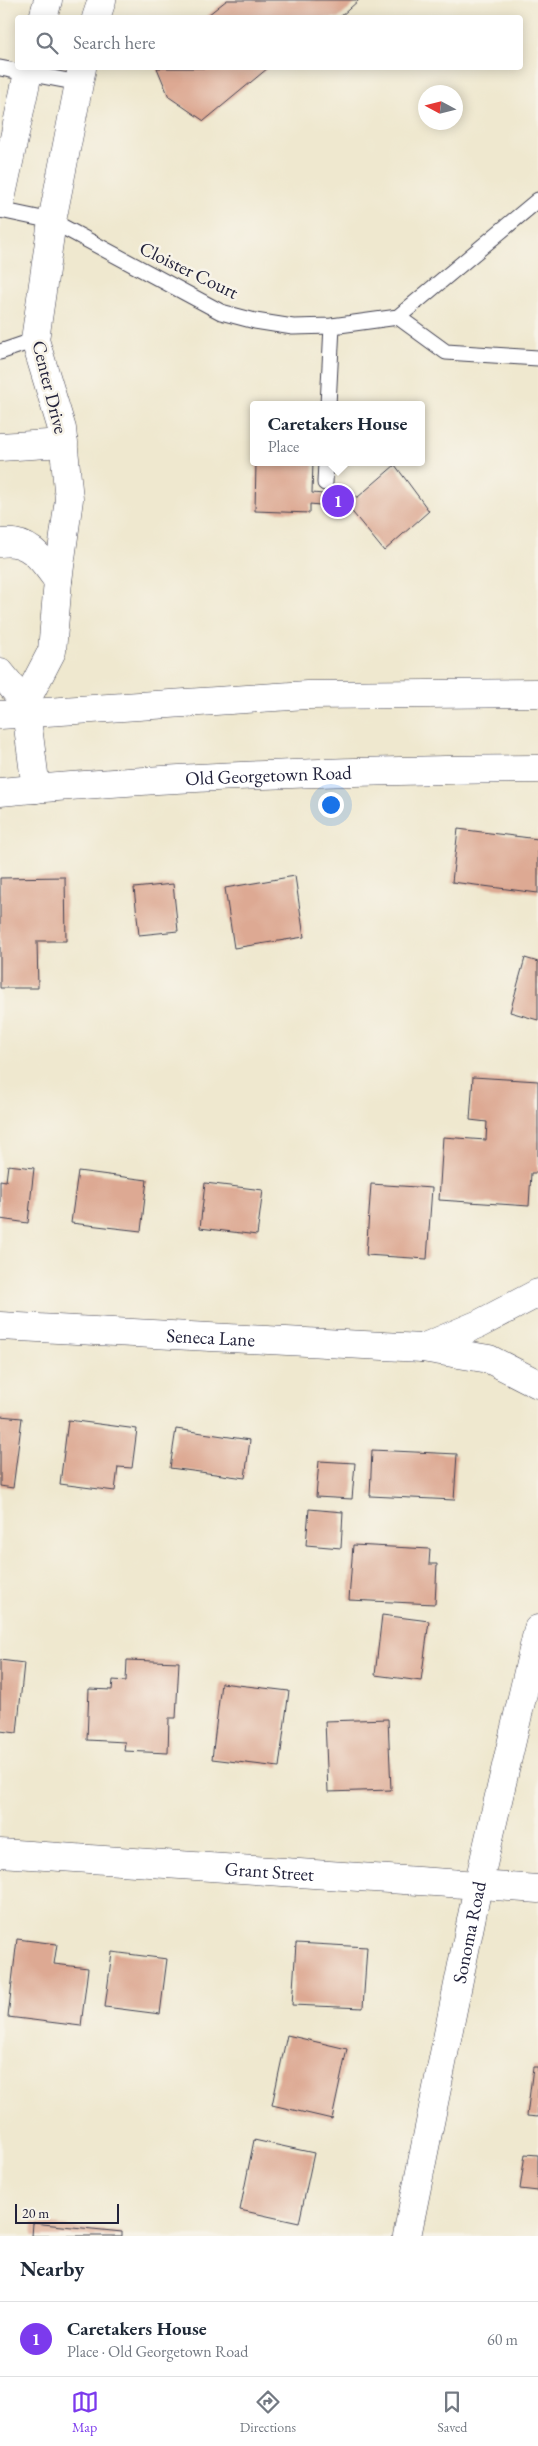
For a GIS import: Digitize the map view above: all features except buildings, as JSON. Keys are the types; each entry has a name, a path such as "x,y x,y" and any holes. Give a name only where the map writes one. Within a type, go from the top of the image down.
{"street":[{"path":"44,15 48,0"},
{"path":"97,15 102,0"},
{"path":"0,204 28,70"},
{"name":"Center Drive","path":"17,710 52,651 58,581 69,499 62,429 35,340 52,221 80,75"},
{"path":"0,447 64,443"},
{"path":"0,543 12,542 26,547 41,557 58,581"},
{"path":"0,672 17,710 36,789"},
{"path":"17,710 307,695 538,693"},
{"name":"Old Georgetown Road","path":"0,792 270,774 396,770 538,769"},
{"name":"Seneca Lane","path":"422,1348 479,1324 538,1293"},
{"name":"Seneca Lane","path":"0,1326 422,1348 489,1359 538,1384"},
{"name":"Sonoma Road","path":"408,2236 478,1886 538,1629"},
{"name":"Grant Street","path":"0,1853 538,1889"}],"lane":[{"path":"0,68 15,69"},
{"path":"28,70 80,75"},
{"path":"538,200 398,317 446,352 538,358"},
{"name":"Cloister Court","path":"0,210 52,221 221,312 254,321 294,327 332,326 398,317"},
{"path":"328,401 332,326"},
{"path":"0,352 35,340"},
{"path":"325,483 326,466"}],"place":[{"name":"Caretakers House","path":"338,501"}]}
